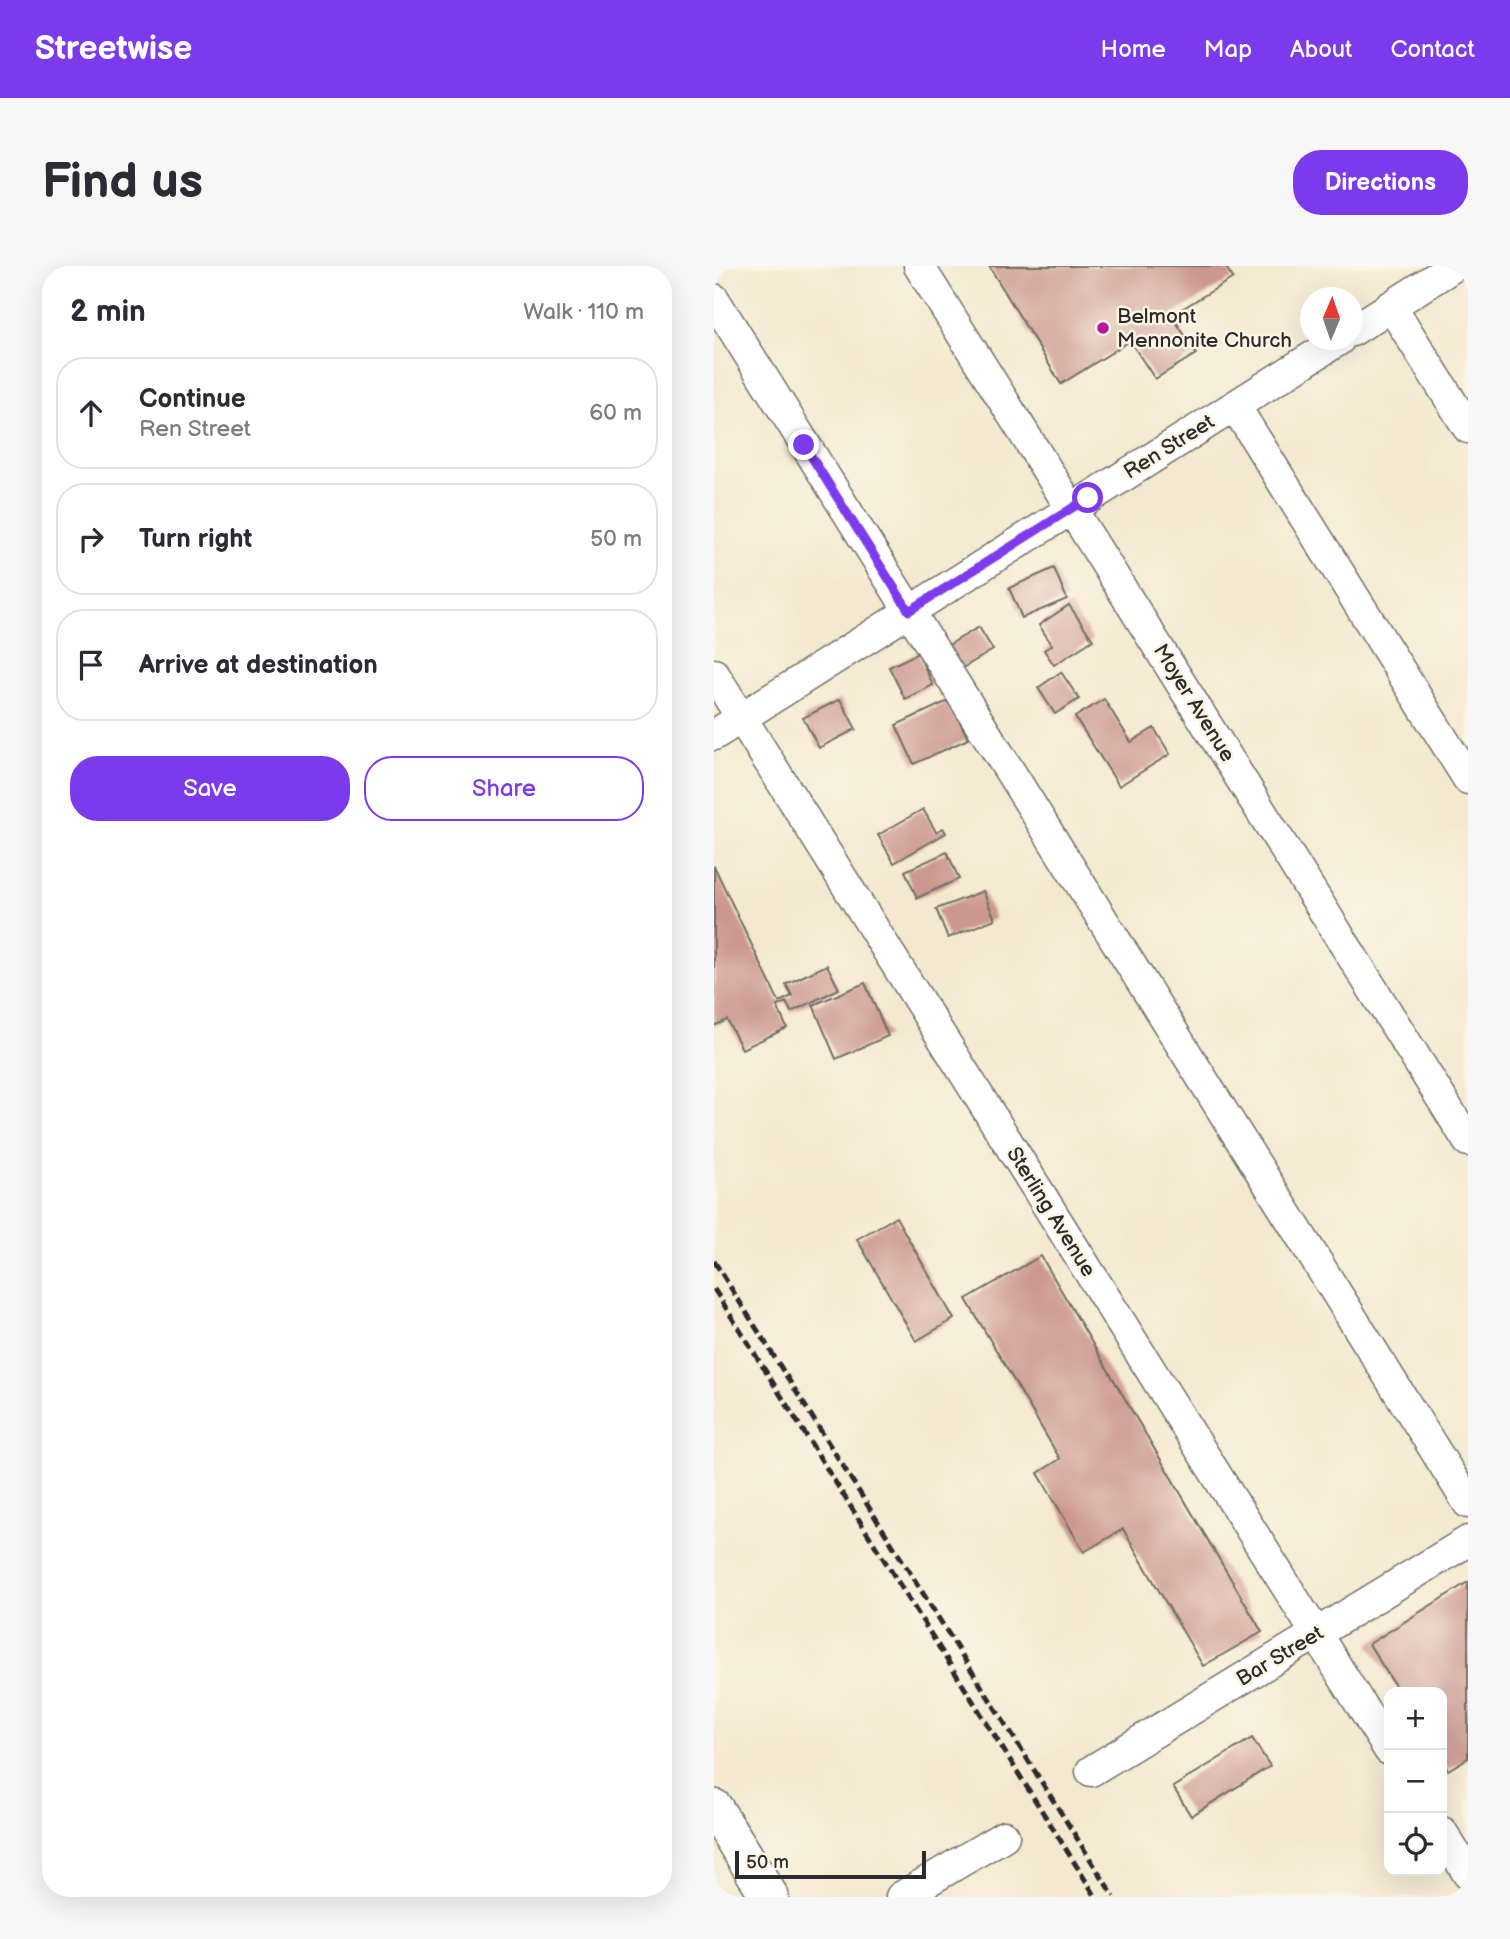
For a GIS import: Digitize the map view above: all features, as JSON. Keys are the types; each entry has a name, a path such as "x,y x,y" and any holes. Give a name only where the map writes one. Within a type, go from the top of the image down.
{"main road":[{"path":"714,1808 770,1897"}],"street":[{"name":"Moyer Avenue","path":"919,266 1468,1141"},
{"path":"1363,324 1454,266"},
{"path":"714,299 1468,1503"},
{"path":"1391,306 1468,428"},
{"name":"Ren Street","path":"714,735 1323,350"},
{"path":"1235,406 1468,779"},
{"name":"Sterling Avenue","path":"714,674 1384,1742"},
{"name":"Bar Street","path":"1091,1772 1468,1541"},
{"path":"901,1897 1004,1836"},
{"path":"1447,1840 1468,1874"}],"building":[{"name":"Belmont Mennonite Church","path":"989,266 1225,266 1233,278 1172,315 1196,354 1155,379 1130,341 1061,384"},
{"path":"1054,568 1067,599 1022,618 1009,588"},
{"path":"1069,605 1093,640 1054,665 1044,650 1052,645 1039,625"},
{"path":"979,627 993,650 959,670 945,647"},
{"path":"918,653 933,685 905,699 889,667"},
{"path":"1061,672 1079,699 1055,714 1038,688"},
{"path":"840,699 856,729 819,748 803,718"},
{"path":"1104,699 1131,742 1154,728 1170,754 1119,786 1075,717"},
{"path":"950,700 968,739 914,764 896,725"},
{"path":"923,809 936,832 943,828 946,833 894,863 878,835"},
{"path":"947,852 959,879 917,898 905,871"},
{"path":"714,866 779,1002 792,996 786,984 827,965 839,989 791,1012 786,1002 777,1006 787,1028 742,1049 727,1020 714,1026"},
{"path":"983,891 995,919 948,938 936,909"},
{"path":"865,983 888,1036 836,1059 813,1005"},
{"path":"896,1217 954,1319 916,1341 857,1239"},
{"path":"1041,1256 1262,1632 1203,1666 1123,1529 1084,1552 1038,1473 1060,1459 966,1299"},
{"path":"1468,1582 1468,1758 1447,1768 1447,1687 1396,1687 1369,1644"},
{"path":"1252,1738 1270,1766 1191,1816 1173,1787"}],"railway":[{"path":"714,1261 1114,1897"},
{"path":"714,1289 1096,1897"}],"place":[{"name":"Belmont Mennonite Church","path":"1103,328"}],"route":[{"path":"804,445 909,611 1088,498"}]}
